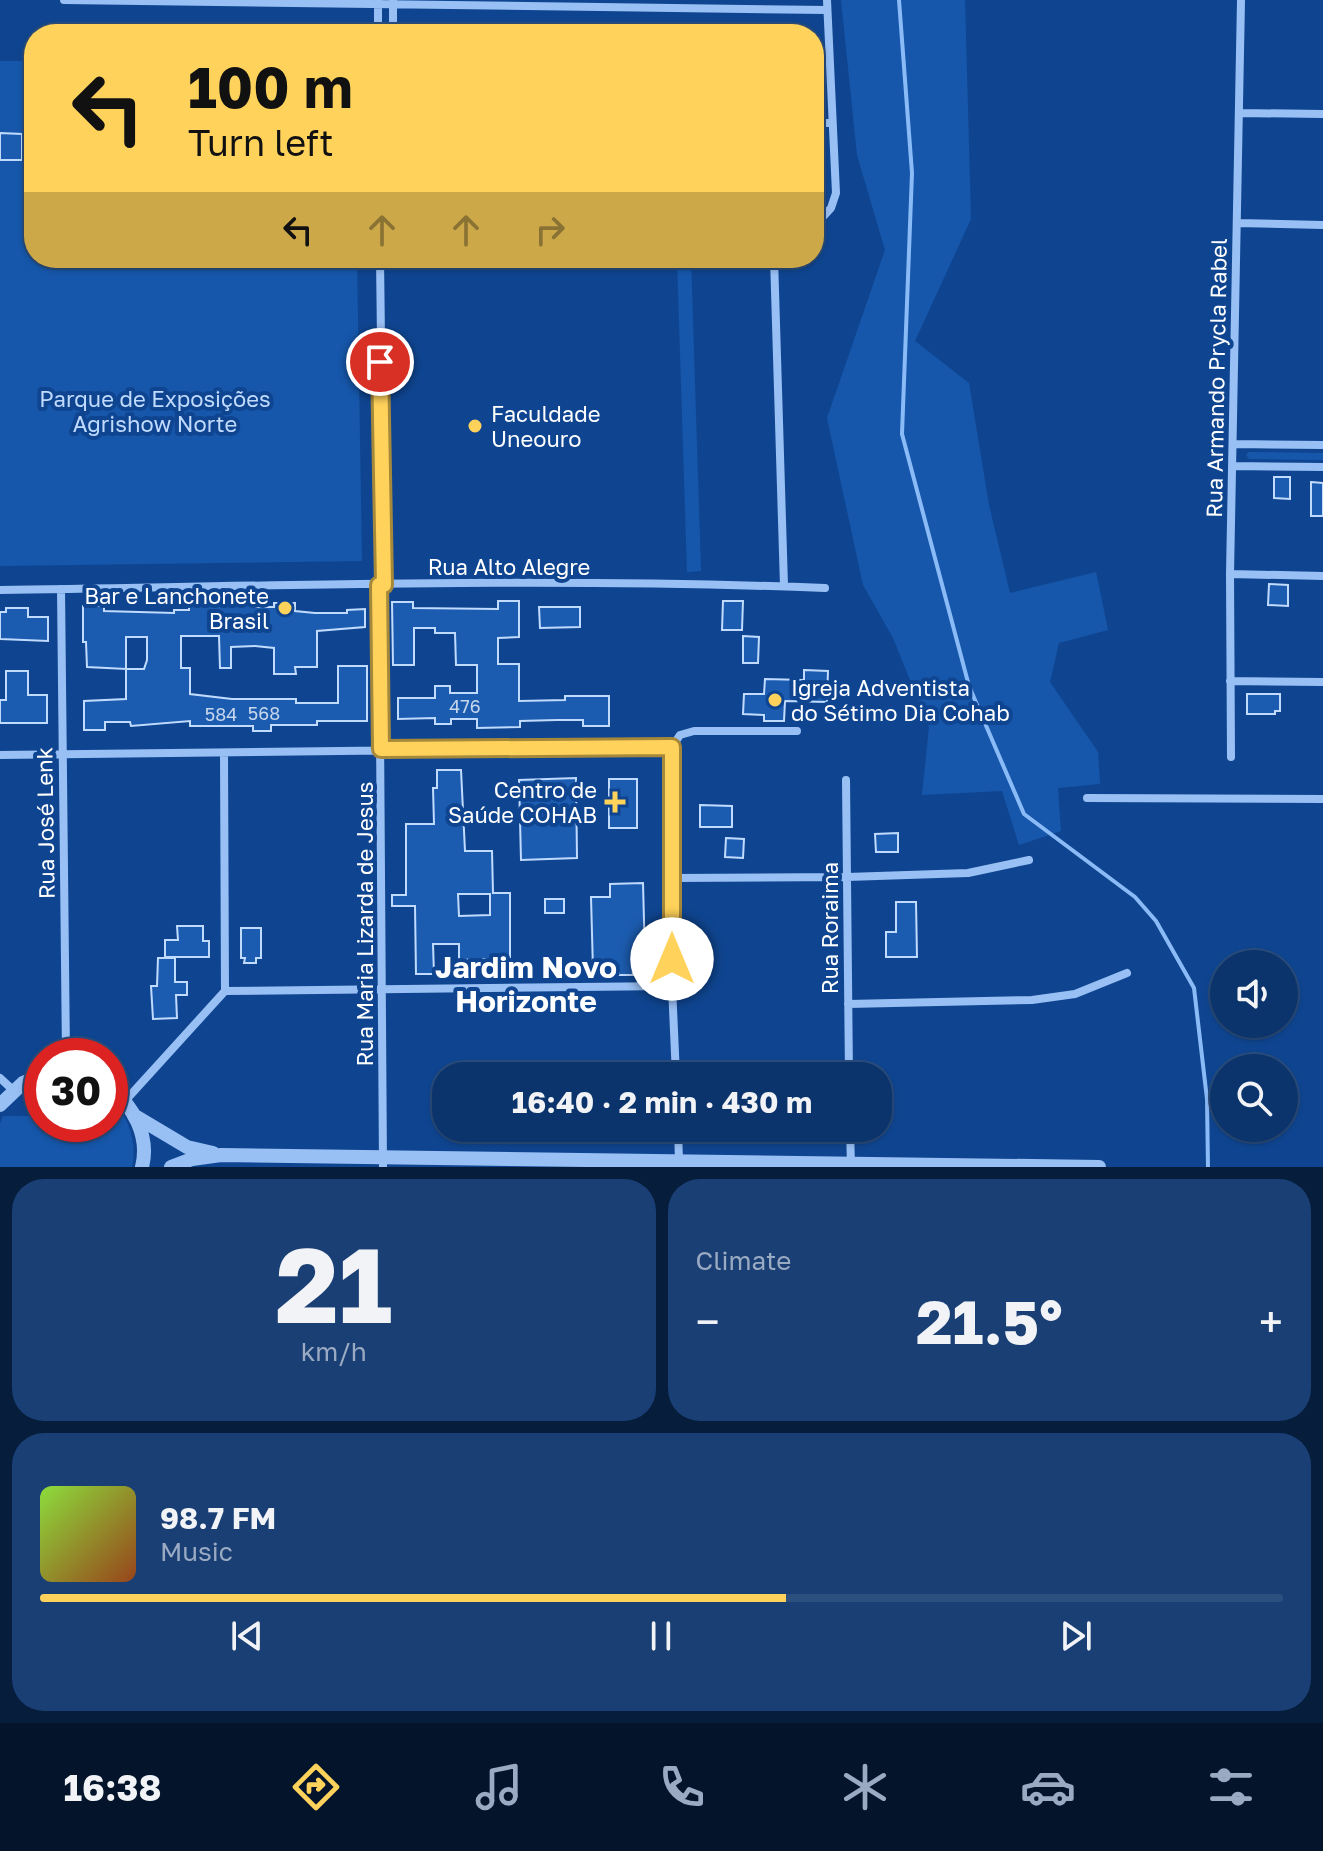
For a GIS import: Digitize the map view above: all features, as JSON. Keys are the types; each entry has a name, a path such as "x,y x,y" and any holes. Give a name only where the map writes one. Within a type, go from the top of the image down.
{"street":[{"path":"64,0 827,5 836,193 824,217"},
{"name":"Rua Armando Prycla Rabel","path":"1231,757 1230,574 1241,0"},
{"path":"378,2 378,24"},
{"path":"393,2 393,24"},
{"path":"1240,113 1323,114"},
{"path":"824,123 832,123"},
{"path":"1237,223 1323,225"},
{"name":"Rua Maria Lizarda de Jesus","path":"380,268 383,1162"},
{"path":"774,268 784,586"},
{"path":"1234,444 1323,445"},
{"path":"1233,466 1323,467"},
{"path":"1230,574 1323,576"},
{"name":"Rua Alto Alegre","path":"0,590 721,584 825,588"},
{"name":"Rua José Lenk","path":"61,589 66,1038"},
{"path":"1230,681 1323,682"},
{"path":"675,1062 672,986 672,747 680,735 694,731 797,731"},
{"path":"0,755 672,747"},
{"path":"128,1098 225,991 224,753"},
{"name":"Rua Roraima","path":"846,780 849,1062"},
{"path":"1087,798 1323,799"},
{"path":"672,878 968,873 1029,860"},
{"path":"848,1004 1032,1000 1075,994 1127,973"},
{"path":"225,991 672,986"},
{"path":"0,1078 14,1091"},
{"path":"0,1105 24,1083"},
{"path":"128,1106 143,1138 142,1167"},
{"path":"135,1116 187,1147 221,1155"},
{"path":"679,1142 680,1164"},
{"path":"850,1142 850,1166"},
{"path":"171,1167 192,1159 221,1155 383,1162 1099,1167"}],"green space":[{"path":"841,0 965,0 971,219 915,341 969,383 989,505 1010,593 1096,572 1108,630 1059,643 1050,682 1098,752 1100,784 1058,788 1061,831 1019,845 1002,791 922,795 929,727 893,638 863,585 827,418 885,250 857,155"},
{"name":"Parque de Exposições Agrishow Norte","path":"0,61 24,61 24,268 357,268 362,561 0,566"},
{"path":"677,268 691,268 701,571 687,572"},
{"path":"1249,452 1323,453 1323,460 1249,459 1246,455"},
{"path":"3,1116 24,1116 24,1142 128,1142 128,1126 133,1148 132,1167 0,1167 0,1124"}],"building":[{"path":"0,133 22,134 22,160 0,160"},
{"path":"1274,477 1290,477 1290,499 1274,498"},
{"path":"1311,482 1323,483 1323,516 1311,516"},
{"path":"1269,584 1288,585 1288,606 1268,605"},
{"path":"498,601 519,601 519,637 498,638 498,664 519,664 519,701 565,700 565,696 609,696 609,726 583,726 583,720 557,720 520,721 520,727 477,728 477,719 451,719 451,724 435,724 435,718 398,719 398,698 435,698 435,686 450,686 450,693 477,693 477,665 456,665 455,633 435,633 435,628 414,628 414,665 393,665 392,602 413,602 413,608 498,609"},
{"path":"723,601 743,601 742,630 722,630"},
{"path":"274,603 295,603 295,611 315,613 347,613 347,610 365,609 365,627 317,631 317,667 295,667 296,674 274,674 274,648 255,646 231,647 231,668 220,668 219,636 181,636 181,668 190,668 190,694 232,699 296,699 296,703 338,703 338,666 367,666 367,721 271,725 271,731 253,731 253,726 190,726 190,721 131,726 130,722 105,722 105,730 84,730 84,701 126,699 126,669 87,667 83,606 104,606 104,611 174,613 174,610 189,610 189,604 274,607","holes":["126,637 147,637 144,669 126,669"]},
{"path":"539,607 580,607 580,627 540,628"},
{"path":"6,608 28,608 28,617 48,617 48,641 0,639 0,612 6,612"},
{"path":"743,636 759,637 758,663 743,663"},
{"path":"804,670 828,671 827,702 785,701 784,721 764,721 764,715 743,714 744,694 764,694 765,679 804,680"},
{"path":"6,671 28,671 28,695 47,695 47,723 0,723 0,700 6,700"},
{"path":"1247,694 1280,694 1280,711 1275,711 1275,714 1247,714"},
{"path":"437,770 461,770 465,851 492,851 493,893 510,893 510,963 489,963 489,959 459,960 459,944 433,944 434,974 416,974 415,906 392,906 392,895 406,895 406,824 434,824 433,788 437,788","holes":["458,894 490,894 490,915 459,916"]},
{"path":"576,778 577,858 521,860 519,780"},
{"path":"609,779 637,779 637,828 609,828"},
{"path":"700,805 732,806 732,827 700,827"},
{"path":"898,833 898,852 876,852 875,834"},
{"path":"726,838 744,839 743,858 725,857"},
{"path":"643,883 645,959 632,959 633,975 619,975 619,969 593,970 591,897 610,897 610,884"},
{"path":"545,899 564,899 564,913 545,913"},
{"path":"896,902 916,902 917,957 886,957 886,932 896,932"},
{"path":"177,926 203,926 203,941 209,941 209,957 165,957 165,940 178,940"},
{"path":"241,928 261,928 261,958 256,958 256,963 244,963 245,958 241,958"},
{"path":"158,958 175,958 175,982 187,982 187,995 176,995 177,1018 153,1019 151,986 157,986"}],"waterway":[{"path":"899,0 912,173 902,434 969,686 1024,814 1135,897 1156,921 1194,988 1207,1099 1208,1167"}],"place":[{"name":"Faculdade Uneouro","path":"475,426"},
{"name":"Bar e Lanchonete Brasil","path":"285,608"},
{"name":"Igreja Adventista do Sétimo Dia Cohab","path":"775,700"},
{"name":"Centro de Saúde COHAB","path":"615,802"}],"district":[{"name":"Jardim Novo Horizonte","path":"526,984"}],"route":[{"path":"380,362 384,585 379,585 381,749 672,747 672,959"}]}
